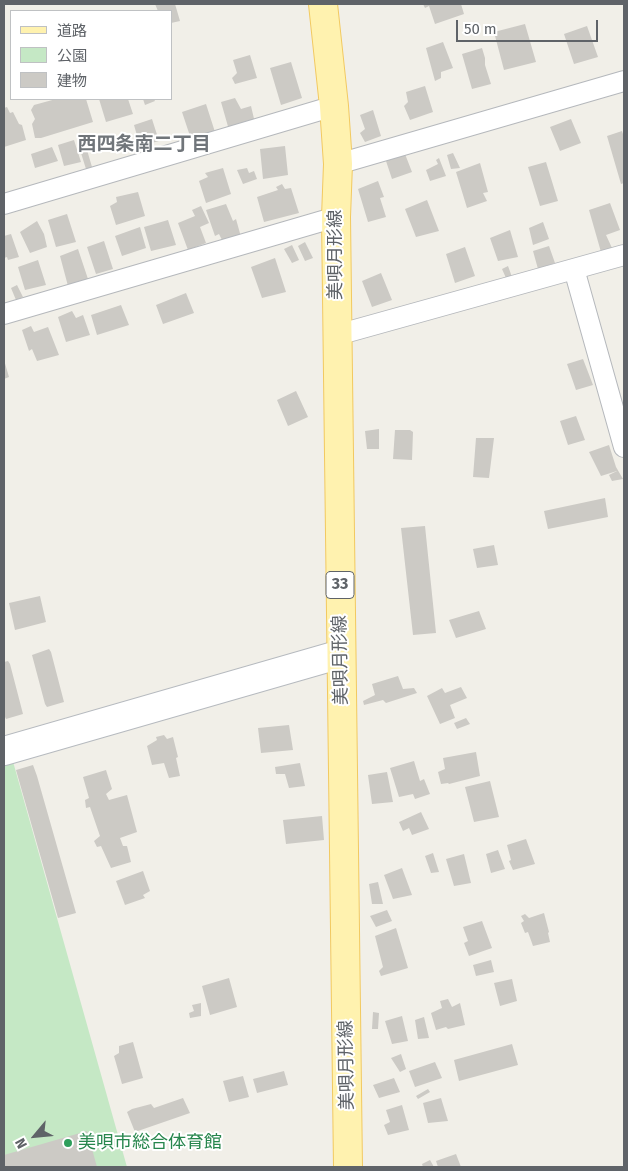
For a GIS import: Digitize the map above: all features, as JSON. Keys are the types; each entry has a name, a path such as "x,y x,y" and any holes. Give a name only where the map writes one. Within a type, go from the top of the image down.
{"main road":[{"name":"美唄月形線","path":"323,4 338,164 336,217 337,335 348,1167"}],"street":[{"path":"338,164 624,81"},
{"path":"4,204 334,106"},
{"path":"4,314 336,217"},
{"path":"337,335 624,255"},
{"path":"574,269 624,447"},
{"path":"4,751 341,654"}],"green space":[{"path":"12,758 127,1167 4,1167 4,760"}],"building":[{"path":"155,4 175,4 180,21 172,23 172,10 158,10"},
{"path":"423,4 461,4 464,14 435,24 429,6 425,8"},
{"path":"525,24 536,62 504,70 494,32"},
{"path":"587,26 598,57 574,64 564,34"},
{"path":"443,42 453,68 441,72 441,78 435,81 426,48"},
{"path":"482,48 491,84 472,89 462,54"},
{"path":"250,55 257,78 235,84 232,78 237,73 233,60"},
{"path":"291,62 302,98 281,105 270,68"},
{"path":"425,86 433,112 410,120 404,106 408,102 406,92"},
{"path":"235,98 241,109 251,106 255,123 229,130 221,102"},
{"path":"52,100 86,100 93,122 41,138 35,138 32,124 35,119 31,110 34,105"},
{"path":"99,100 128,100 133,114 106,122"},
{"path":"143,100 155,101 145,105"},
{"path":"206,104 215,132 191,139 182,112"},
{"path":"7,107 10,113 13,112 19,124 22,125 26,140 4,147 4,108"},
{"path":"373,110 381,136 365,142 360,133 365,129 360,115"},
{"path":"152,119 159,141 140,146 134,125"},
{"path":"571,119 581,143 560,151 550,127"},
{"path":"622,131 624,137 624,183 621,184 607,136"},
{"path":"74,140 81,162 64,166 58,145"},
{"path":"285,146 288,175 263,179 260,149"},
{"path":"52,147 58,161 35,168 31,154"},
{"path":"87,150 92,167 86,169 81,153"},
{"path":"453,153 460,168 451,169 447,155"},
{"path":"405,154 412,172 392,179 386,161"},
{"path":"439,158 446,176 430,181 426,170 438,164 436,160"},
{"path":"546,162 558,201 540,206 528,167"},
{"path":"480,163 488,192 483,193 487,201 467,208 456,172"},
{"path":"223,168 231,194 206,203 199,181 208,177 205,173"},
{"path":"247,168 249,173 254,171 257,179 243,184 237,170"},
{"path":"378,181 384,197 380,198 386,217 368,222 358,189"},
{"path":"282,184 285,189 291,188 299,213 264,222 257,197 278,190 276,187"},
{"path":"138,192 145,216 116,225 110,206 117,202 116,197"},
{"path":"427,200 439,231 416,237 405,209"},
{"path":"610,203 620,230 606,235 612,248 601,252 589,210"},
{"path":"226,204 233,221 236,219 241,237 223,242 219,234 215,236 206,210"},
{"path":"201,206 209,223 200,227 206,243 188,250 178,223 195,216 192,210"},
{"path":"67,214 76,242 56,247 48,220"},
{"path":"168,220 176,245 151,251 144,227"},
{"path":"37,221 44,234 47,247 30,253 20,232"},
{"path":"543,222 549,239 533,245 529,228"},
{"path":"140,227 146,248 122,256 115,236"},
{"path":"510,230 518,257 498,261 490,238"},
{"path":"11,234 19,257 8,260 7,257 4,258 4,236"},
{"path":"104,241 113,269 96,274 87,247"},
{"path":"305,242 313,258 305,261 298,246"},
{"path":"292,245 299,260 292,263 284,249"},
{"path":"549,246 555,263 538,269 533,251"},
{"path":"465,247 475,276 455,283 446,254"},
{"path":"78,249 88,279 68,286 60,256"},
{"path":"275,258 286,292 262,298 251,267"},
{"path":"38,260 46,285 25,290 18,267"},
{"path":"508,266 512,277 506,278 502,269"},
{"path":"381,273 392,300 372,307 362,281"},
{"path":"17,285 23,297 16,300 11,288"},
{"path":"186,293 194,313 163,324 156,305"},
{"path":"121,305 129,325 97,335 91,315"},
{"path":"72,311 76,318 83,315 90,335 66,342 58,317"},
{"path":"31,326 34,332 48,327 59,355 37,361 32,349 29,351 22,330"},
{"path":"583,359 593,385 576,390 567,364"},
{"path":"4,360 9,377 4,379"},
{"path":"296,391 308,417 288,426 277,400"},
{"path":"576,416 585,440 568,445 560,421"},
{"path":"379,429 379,449 367,449 365,431"},
{"path":"395,430 410,430 413,432 412,460 393,459"},
{"path":"476,438 494,438 489,478 473,477"},
{"path":"609,445 616,467 623,479 612,481 609,475 617,471 601,476 589,452"},
{"path":"605,498 608,517 548,529 544,511"},
{"path":"425,526 436,633 413,635 401,528"},
{"path":"494,545 498,565 477,568 473,549"},
{"path":"40,596 46,622 15,630 9,603"},
{"path":"479,611 486,629 456,638 449,620"},
{"path":"49,649 64,702 47,707 32,655"},
{"path":"8,661 23,714 6,719 4,715 4,662"},
{"path":"398,676 403,689 414,688 417,693 386,703 383,700 364,705 363,701 375,695 372,684"},
{"path":"461,687 467,698 450,705 455,718 440,724 427,696 442,688 445,693"},
{"path":"466,718 470,724 457,729 454,723"},
{"path":"289,725 293,750 261,753 258,728"},
{"path":"164,735 167,739 173,737 180,776 169,778 164,763 152,765 147,746 157,740 156,737"},
{"path":"476,752 480,776 449,784 441,784 438,772 445,769 443,758"},
{"path":"414,761 420,781 424,779 430,794 415,799 413,794 399,797 390,768"},
{"path":"300,763 305,786 289,788 285,774 276,774 275,767"},
{"path":"33,765 76,913 58,918 16,770"},
{"path":"106,770 112,789 106,794 109,800 127,795 137,832 120,838 123,846 127,846 131,862 111,868 101,846 97,847 94,841 100,836 90,807 86,808 85,800 89,798 83,777"},
{"path":"387,772 393,802 372,804 368,775"},
{"path":"490,781 499,817 474,822 465,787"},
{"path":"421,812 429,829 412,835 409,828 403,831 399,822"},
{"path":"322,816 324,840 286,844 283,820"},
{"path":"526,839 535,864 513,870 509,861 511,860 507,845"},
{"path":"498,850 505,869 491,873 486,854"},
{"path":"433,853 439,872 431,873 425,856"},
{"path":"464,854 471,883 454,886 446,859"},
{"path":"402,868 412,895 393,899 384,875"},
{"path":"143,871 150,891 143,895 145,898 125,905 116,881"},
{"path":"378,882 383,904 372,904 369,884"},
{"path":"387,910 392,921 376,927 370,916"},
{"path":"544,913 550,942 533,946 528,932 525,933 521,923 524,921 521,916 525,914 529,918"},
{"path":"482,921 492,948 469,956 464,943 468,941 463,927"},
{"path":"396,928 408,968 381,976 379,971 383,967 375,936"},
{"path":"491,960 494,972 476,976 473,965"},
{"path":"229,978 237,1007 210,1015 202,986"},
{"path":"512,979 517,1001 500,1006 494,983"},
{"path":"448,999 452,1007 460,1003 465,1025 436,1030 431,1013 442,1008 440,1001"},
{"path":"201,1003 201,1016 190,1018 189,1013 194,1011 192,1005"},
{"path":"373,1012 379,1013 378,1029 372,1029"},
{"path":"402,1016 408,1041 392,1044 385,1021"},
{"path":"424,1017 429,1038 418,1039 415,1020"},
{"path":"133,1042 143,1078 122,1084 114,1056 119,1053 119,1046"},
{"path":"512,1044 518,1065 459,1081 454,1060"},
{"path":"401,1054 406,1069 400,1072 391,1058"},
{"path":"435,1062 442,1078 415,1087 409,1071"},
{"path":"284,1071 288,1085 257,1093 253,1079"},
{"path":"243,1076 249,1097 229,1102 223,1081"},
{"path":"394,1078 400,1092 379,1098 373,1085"},
{"path":"428,1089 430,1092 418,1099 416,1096"},
{"path":"183,1098 190,1113 135,1132 127,1112 151,1104 154,1108"},
{"path":"441,1098 448,1121 428,1123 423,1103"},
{"path":"402,1105 409,1130 388,1135 384,1125 390,1122 386,1110"},
{"name":"美唄市総合体育館","path":"87,1131 97,1167 4,1167 4,1155"},
{"path":"456,1154 461,1167 438,1167 436,1161"},
{"path":"430,1160 434,1167 423,1167 422,1164"}],"place":[{"name":"美唄市総合体育館","path":"68,1143"}],"district":[{"name":"西四条南二丁目","path":"144,145"}]}
